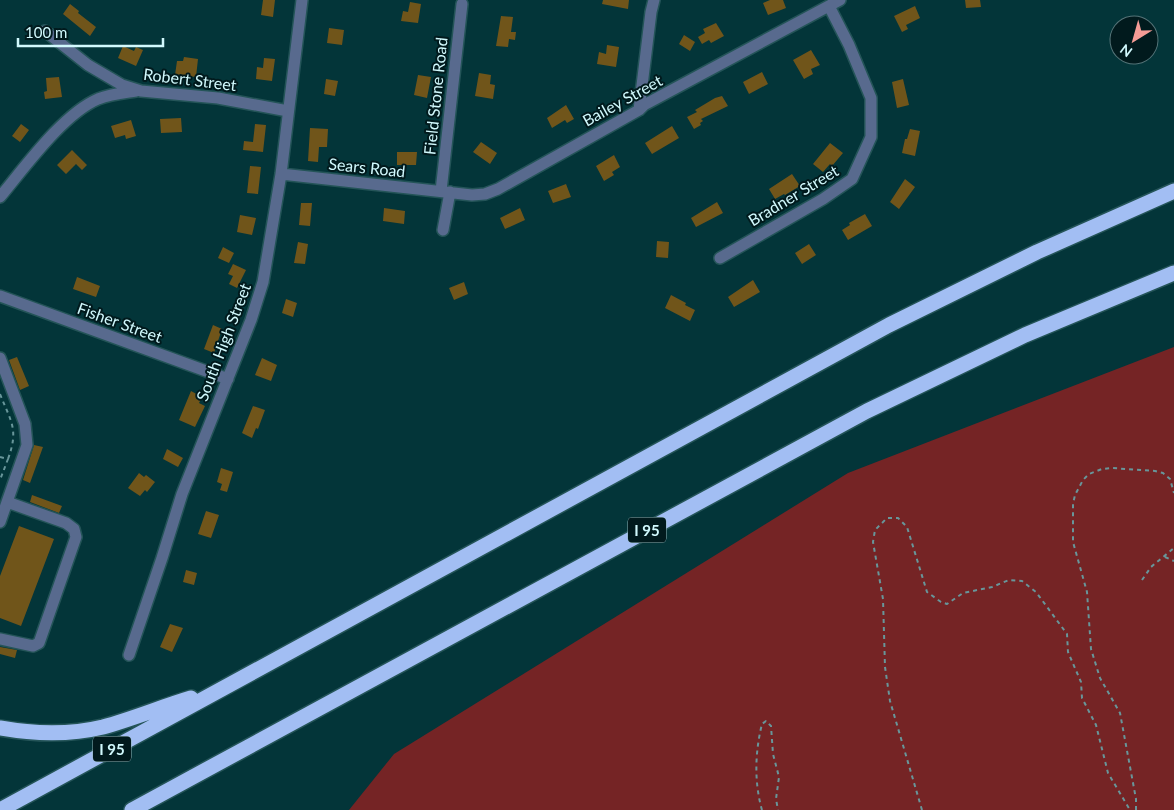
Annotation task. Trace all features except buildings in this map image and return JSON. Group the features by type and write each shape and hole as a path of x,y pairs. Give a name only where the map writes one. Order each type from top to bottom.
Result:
{"highway":[{"name":"I 95","path":"0,810 904,318 1030,255 1174,191"},
{"name":"I 95","path":"132,810 867,411 1025,335 1174,273"},
{"path":"0,728 48,732 95,728 223,688"}],"street":[{"name":"South High Street","path":"129,655 182,494 251,320 263,282 281,174 302,0"},
{"path":"639,110 654,0"},
{"name":"Bailey Street","path":"445,192 472,195 498,190 644,106 840,0"},
{"name":"Field Stone Road","path":"445,192 462,4"},
{"name":"Bradner Street","path":"720,258 823,199 852,179 871,137 871,98 849,45 829,6"},
{"name":"Robert Street","path":"45,31 105,76 122,85 140,90 218,98 288,111"},
{"path":"0,197 64,122 96,100 110,94 140,90"},
{"name":"Sears Road","path":"281,174 445,192"},
{"path":"443,230 445,192"},
{"name":"Fisher Street","path":"0,296 228,379"},
{"path":"0,358 25,424 28,445 0,522"},
{"path":"0,639 32,646 39,643 76,537 74,529 66,523 7,502"}],"path":[{"path":"0,394 12,424 14,435 14,443 0,480"},
{"path":"0,457 21,464"},
{"path":"1136,810 1136,799 1120,713 1100,678 1091,649 1088,592 1073,542 1073,504 1077,489 1086,477 1094,471 1106,468 1163,473 1170,479 1174,493"},
{"path":"922,810 894,716 885,667 883,599 873,539 877,528 891,517 900,519 908,527 927,592 941,602 947,604 963,593 992,587 1009,580 1022,581 1036,592 1066,632 1068,652 1081,682 1082,698 1096,725 1108,773 1130,810"},
{"path":"1142,580 1151,567 1174,548"},
{"path":"1165,557 1174,560"},
{"path":"762,810 757,785 756,754 762,724 766,721 771,726 773,754 779,772 776,799 778,810"}],"shaded area":[{"path":"1174,347 1174,810 349,810 394,754 848,473"}]}
